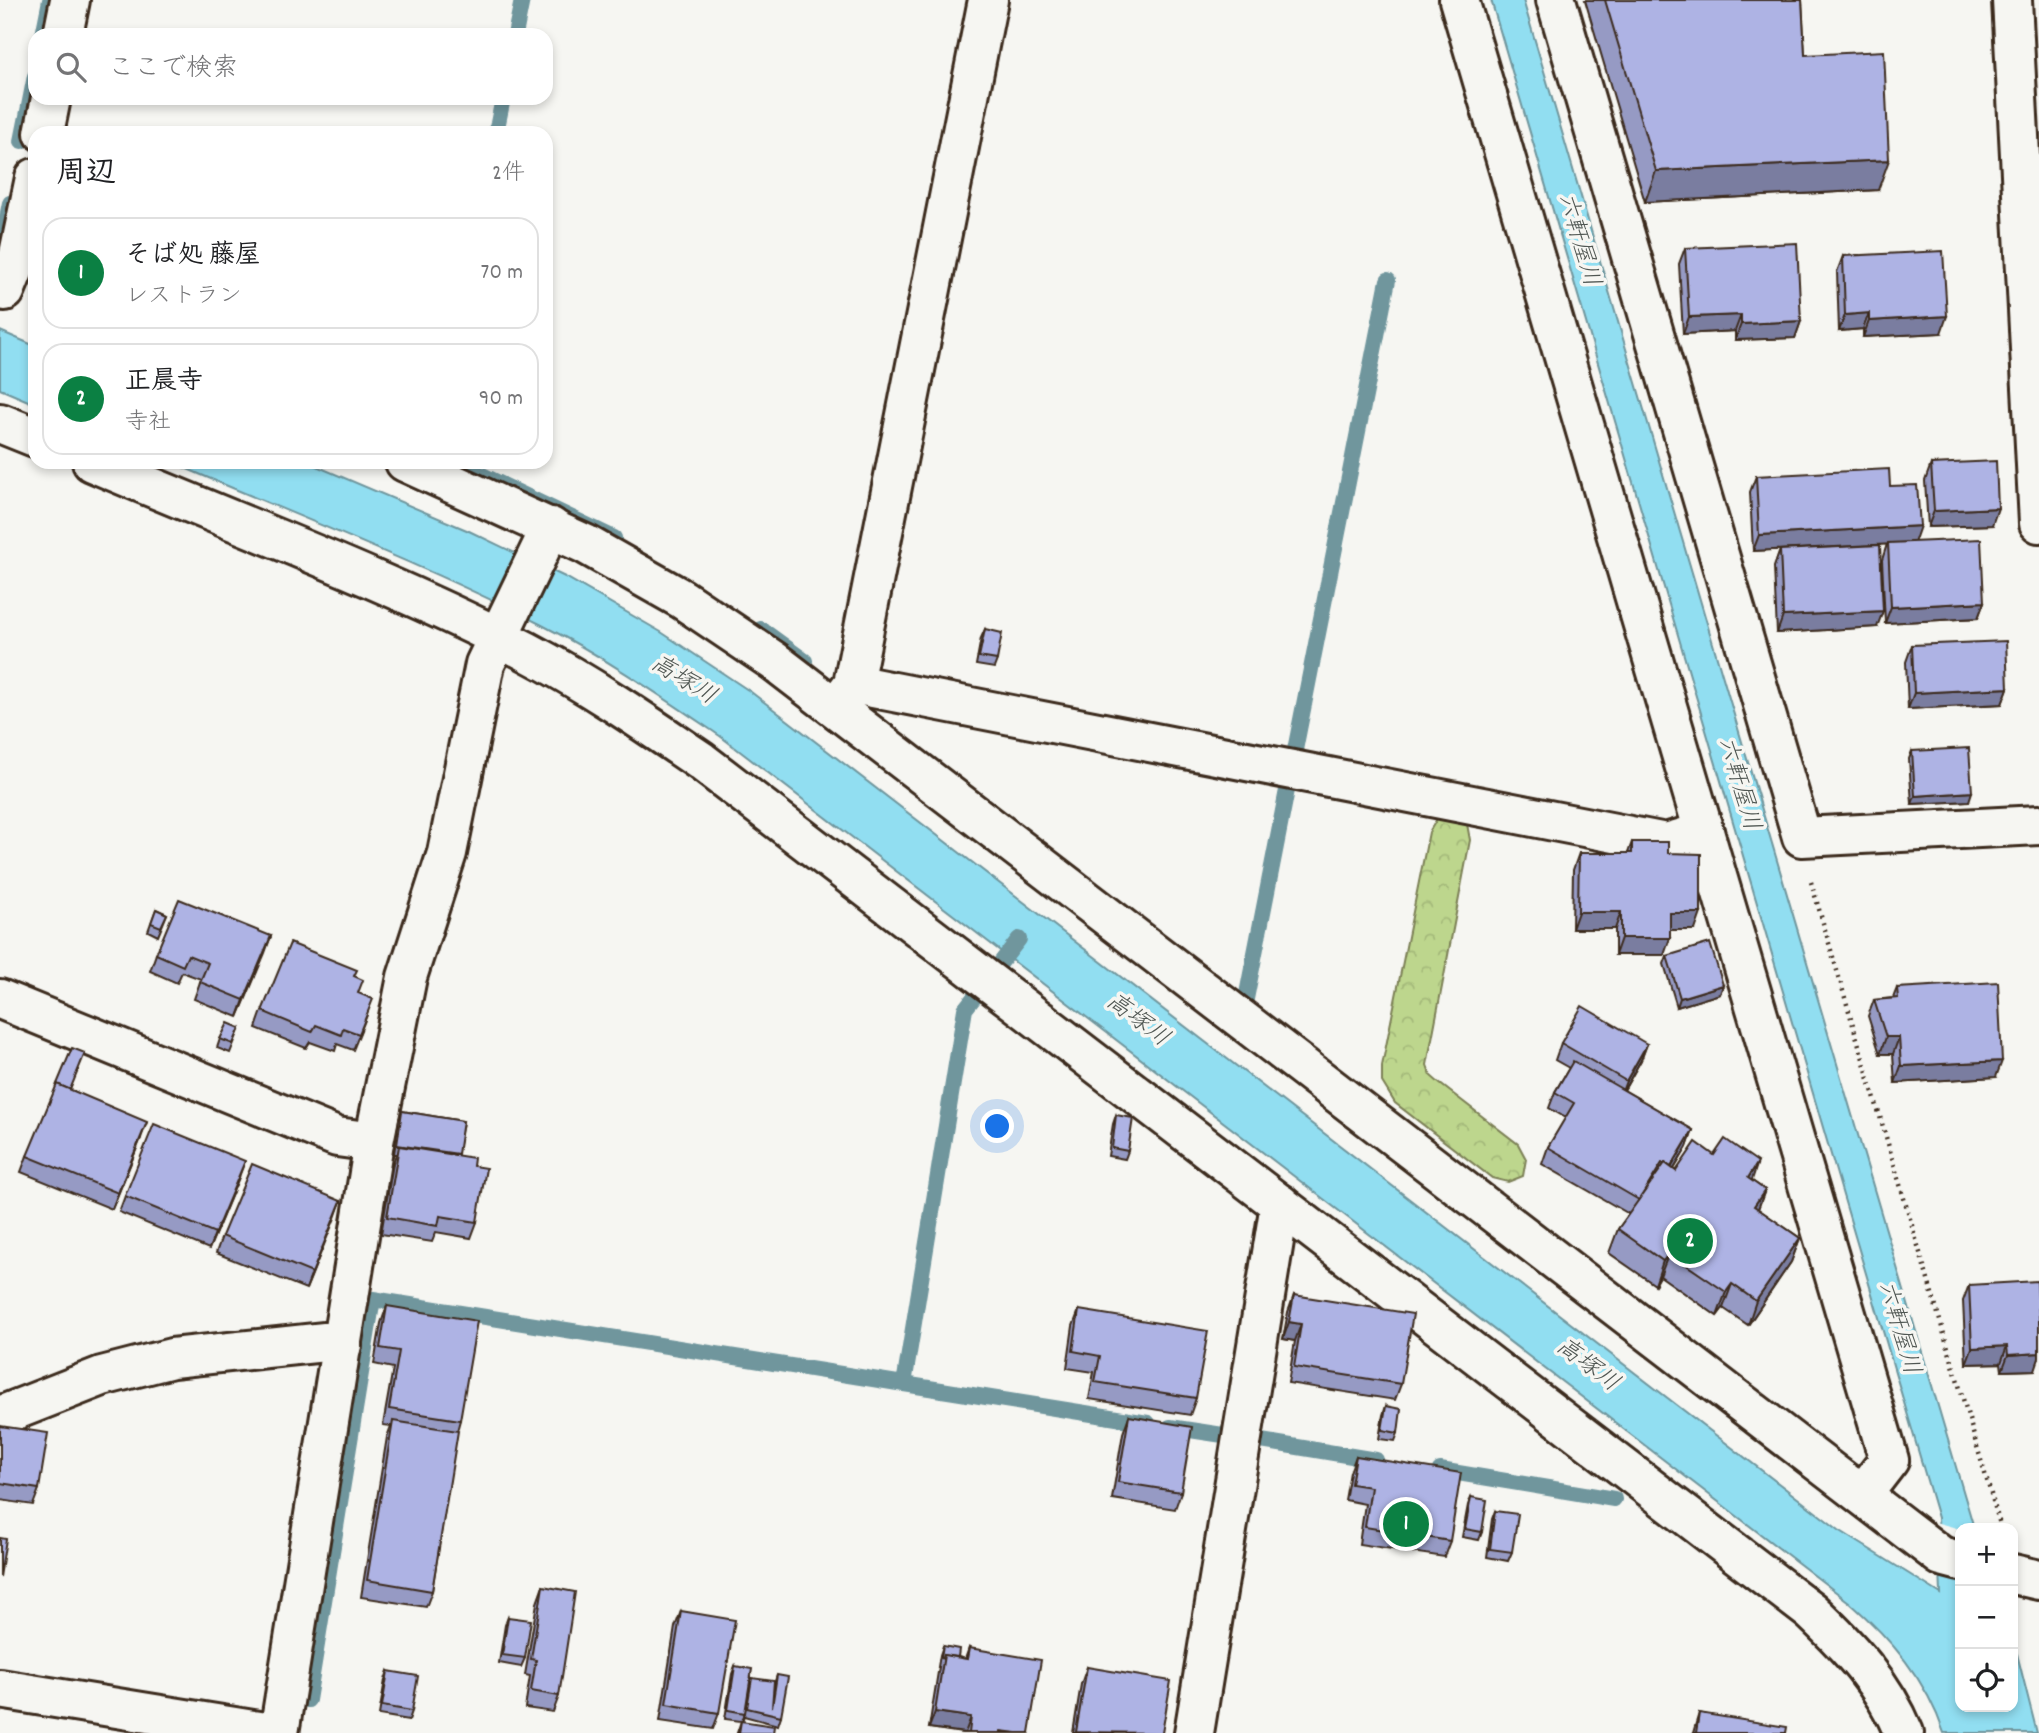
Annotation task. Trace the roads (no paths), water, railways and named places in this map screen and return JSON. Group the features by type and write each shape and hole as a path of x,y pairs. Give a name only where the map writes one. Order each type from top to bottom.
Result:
{"street":[{"path":"64,28 70,0"},
{"path":"844,696 988,0"},
{"path":"1460,0 1889,1460 1862,1495"},
{"path":"1556,0 1802,837 2039,825"},
{"path":"2012,0 2032,245 2039,523"},
{"path":"45,126 50,105"},
{"path":"13,294 28,211"},
{"path":"0,422 28,435"},
{"path":"109,469 501,631 701,761 1811,1611 1844,1642 1873,1677 1904,1733"},
{"path":"418,469 546,538 682,599 774,661 844,696 1925,1544 1941,1556 1955,1560"},
{"path":"279,1733 374,1142 407,977 447,853 485,664 546,538"},
{"path":"844,696 1666,843 1704,832"},
{"path":"0,999 337,1137 374,1142"},
{"path":"1194,1733 1280,1204"},
{"path":"0,1416 102,1376 172,1358 325,1342 342,1345"},
{"path":"2018,1575 2039,1580"},
{"path":"0,1689 271,1733"}],"water":[{"path":"1491,0 1523,0 1973,1523 1955,1523 1955,1712 2018,1712 2018,1658 2037,1733 1944,1733 1927,1695 1906,1661 1879,1630 1849,1602 720,736 609,663 540,624 403,560 188,469 323,469 469,531 567,578 661,632 751,692 1839,1530 1941,1594 1938,1518"},
{"path":"0,331 28,343 28,401 0,389"}],"waterway":[{"path":"44,28 50,0"},
{"path":"516,28 522,0"},
{"path":"22,141 29,105"},
{"path":"497,126 502,105"},
{"path":"4,231 10,203"},
{"path":"1294,755 1388,280"},
{"path":"470,469 614,538"},
{"path":"761,629 805,661"},
{"path":"1246,999 1288,785"},
{"path":"999,965 1019,939"},
{"path":"308,1700 373,1299 904,1384 965,1009 976,995"},
{"path":"904,1384 1148,1423"},
{"path":"1170,1427 1223,1435"},
{"path":"1261,1441 1376,1460"},
{"path":"1440,1470 1614,1499"}],"place":[{"name":"正晨寺","path":"1690,1241"},
{"name":"そば処 藤屋","path":"1406,1524"}],"water label":[{"name":"六軒屋川","path":"1578,240"},
{"name":"高塚川","path":"683,681"},
{"name":"六軒屋川","path":"1738,784"},
{"name":"高塚川","path":"1137,1021"},
{"name":"六軒屋川","path":"1898,1328"},
{"name":"高塚川","path":"1587,1366"}]}
